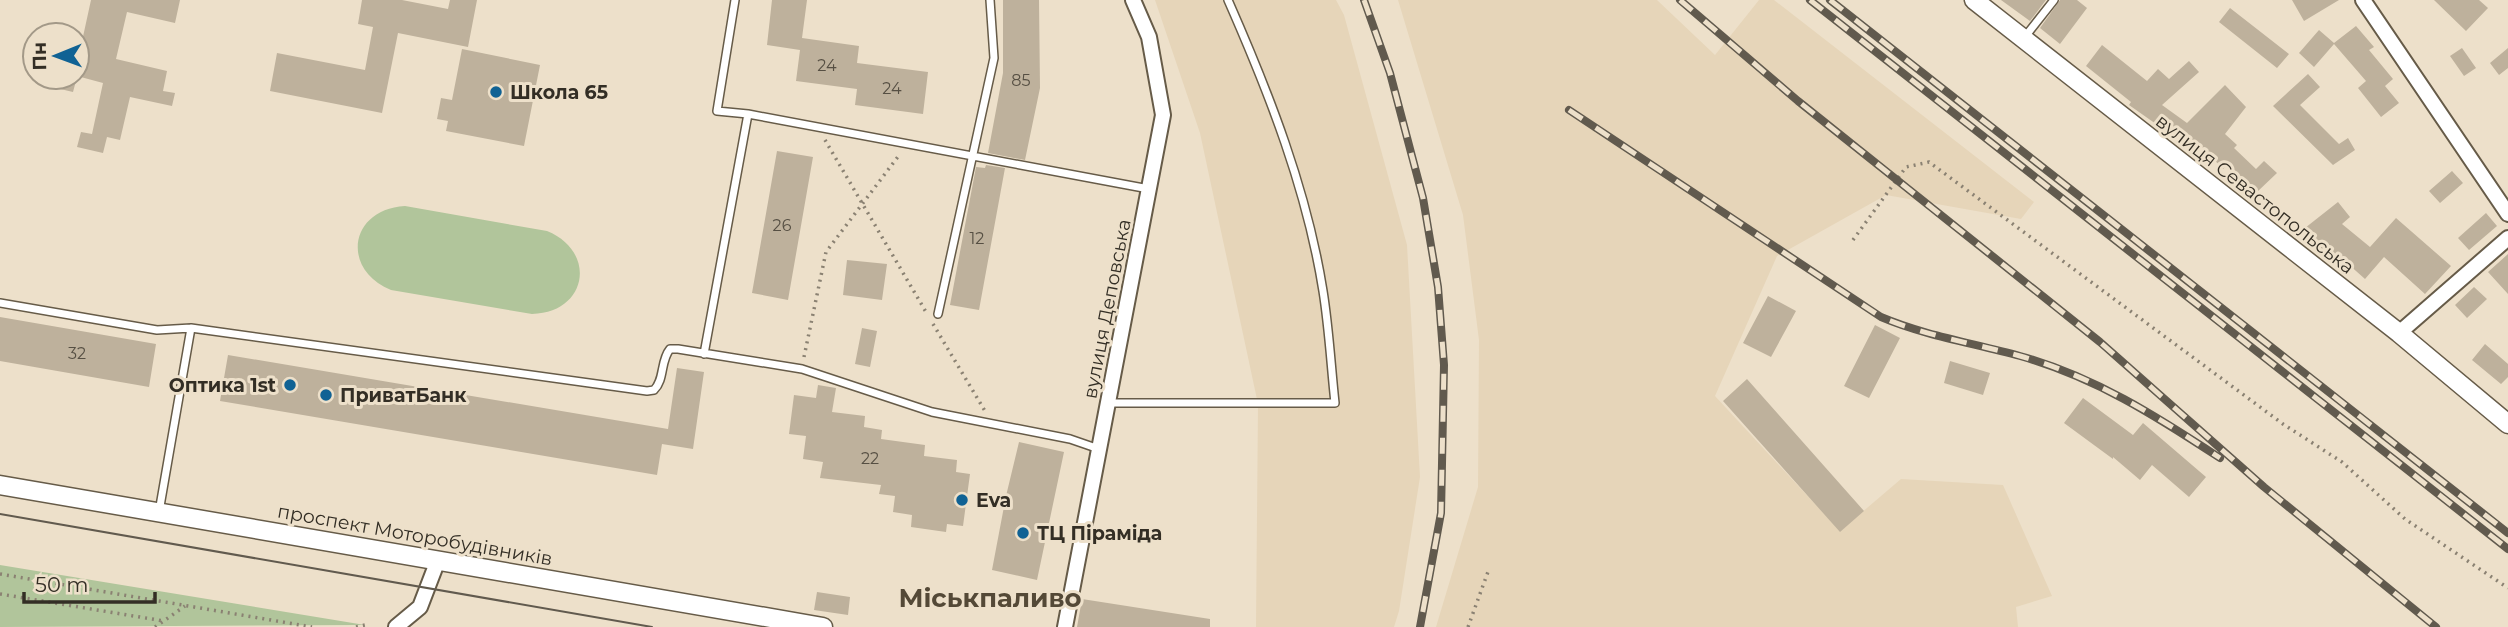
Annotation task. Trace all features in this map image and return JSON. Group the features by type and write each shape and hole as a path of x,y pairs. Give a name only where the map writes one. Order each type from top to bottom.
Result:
{"street":[{"name":"вулиця Деповська","path":"1065,627 1163,115 1149,37 1133,0"},
{"name":"вулиця Севастопольська","path":"1974,0 2399,333 2508,424"},
{"path":"2363,0 2508,214"},
{"path":"2399,333 2508,237"},
{"name":"проспект Моторобудівників","path":"0,485 823,627"},
{"path":"396,627 420,607 438,560"}],"lane":[{"path":"736,0 717,111 748,114 1149,189"},
{"path":"939,314 994,58 990,0"},
{"path":"1108,403 1335,403 1323,291 1298,183 1253,57 1228,0"},
{"path":"2024,39 2054,0"},
{"path":"704,354 748,114"},
{"path":"0,303 157,330 191,328 647,391 654,390 659,385 666,354 670,349 802,369 932,412 1070,439 1099,449"},
{"path":"159,512 191,328"}],"path":[{"path":"817,127 992,424"},
{"path":"802,369 826,252 908,144"},
{"path":"1853,240 1906,167 1929,162 2283,424 2342,462 2405,519 2508,588"},
{"path":"1468,627 1489,569"},
{"path":"0,574 312,627"},
{"path":"0,594 163,621"},
{"path":"155,627 186,606"},
{"path":"356,627 365,625 362,627"}],"shaded area":[{"path":"1155,0 1336,0 1344,15 1407,245 1420,477 1399,611 1394,627 1256,627 1258,404 1200,133"},
{"path":"1398,0 1657,0 1715,55 1759,0 1774,0 2034,202 2021,219 1886,195 1777,256 1715,396 1840,531 1901,479 2003,485 2052,596 2016,607 2018,627 1436,627 1478,487 1479,340 1463,215"}],"green space":[{"path":"405,206 547,231 563,241 574,253 579,266 579,280 574,293 565,304 551,311 532,314 391,290 375,280 364,268 358,241 363,228 372,217"},
{"path":"0,565 365,625 0,627"}],"building":[{"path":"91,0 180,0 175,23 127,12 116,59 167,71 163,91 175,93 172,106 130,97 120,140 107,137 103,153 77,147 81,132 92,134 103,83 91,80 91,21 86,21"},
{"path":"362,0 402,0 448,9 450,0 477,0 468,47 398,33 382,113 270,91 277,53 365,70 373,27 358,24"},
{"path":"772,0 807,0 802,38 859,46 857,63 928,72 923,114 855,105 857,89 796,81 800,50 767,45"},
{"path":"1003,0 1039,0 1040,88 1025,160 988,153 1003,73"},
{"path":"2001,0 2046,0 2030,21"},
{"path":"2060,0 2077,0 2087,8 2060,44 2040,28"},
{"path":"2292,0 2339,0 2304,21"},
{"path":"2434,0 2479,0 2488,8 2466,31"},
{"path":"2230,8 2289,54 2277,68 2219,22"},
{"path":"2356,26 2374,47 2369,50 2393,79 2385,86 2399,103 2381,117 2358,88 2366,81 2334,44 2314,67 2299,53 2319,30 2334,43"},
{"path":"2102,45 2147,81 2158,69 2169,79 2189,61 2199,72 2162,105 2187,123 2225,85 2246,107 2225,134 2237,145 2234,148 2256,169 2264,161 2277,173 2257,192 2228,164 2223,169 2200,145 2195,150 2162,116 2156,124 2129,105 2131,102 2086,66"},
{"path":"2462,48 2476,68 2464,76 2450,56"},
{"path":"2508,48 2508,68 2499,75 2490,63"},
{"path":"462,49 540,65 524,146 446,131 448,121 437,119 441,98 452,100"},
{"path":"2308,74 2320,87 2300,105 2339,144 2348,138 2355,150 2333,165 2273,106"},
{"path":"777,151 813,157 788,300 752,293"},
{"path":"986,165 1005,168 979,310 950,305 976,167 985,168"},
{"path":"2452,171 2463,183 2440,203 2429,191"},
{"path":"2338,202 2350,217 2342,224 2370,247 2396,218 2451,266 2425,294 2384,257 2365,279 2347,263 2344,266 2320,247 2305,228"},
{"path":"2486,213 2497,226 2469,250 2458,238"},
{"path":"2508,254 2508,294 2488,272"},
{"path":"847,260 887,264 882,300 843,295"},
{"path":"2474,287 2487,299 2467,318 2455,305"},
{"path":"1768,296 1796,311 1771,357 1743,343"},
{"path":"0,317 156,344 149,387 0,361"},
{"path":"1875,325 1900,338 1869,398 1844,386"},
{"path":"862,328 877,331 870,367 855,364"},
{"path":"2485,344 2508,364 2508,377 2501,384 2472,360"},
{"path":"228,355 668,429 677,368 704,372 693,449 662,444 657,475 220,401"},
{"path":"1950,361 1990,373 1983,395 1944,383"},
{"path":"1747,379 1864,511 1840,532 1723,401"},
{"path":"818,385 836,388 832,412 865,416 864,427 882,430 881,439 925,445 924,456 957,460 956,472 970,474 963,526 947,524 946,532 911,527 912,515 893,512 895,496 879,494 881,485 820,478 823,462 803,459 806,436 789,434 794,395 816,398"},
{"path":"2083,398 2133,435 2143,423 2206,477 2189,497 2152,465 2140,480 2113,457 2064,423"},
{"name":"ТЦ Піраміда","path":"1019,442 1064,452 1037,580 992,570"},
{"path":"817,592 850,597 848,615 814,610"},
{"path":"1082,599 1210,619 1210,627 1077,627"}],"tram line":[{"path":"0,514 652,627"}],"railway":[{"path":"1364,0 1390,73 1423,198 1438,287 1444,365 1441,513 1420,627"},
{"path":"1680,0 1798,101 2100,342 2264,487 2436,627"},
{"path":"1810,0 2508,549"},
{"path":"1830,0 2508,533"},
{"path":"1569,110 1881,317 1932,334 2020,356 2074,375 2124,399 2220,458"}],"place":[{"name":"Школа 65","path":"496,92"},
{"name":"Оптика 1st","path":"290,385"},
{"name":"ПриватБанк","path":"326,395"},
{"name":"Eva","path":"962,500"},
{"name":"ТЦ Піраміда","path":"1023,533"}],"district":[{"name":"Міськпаливо","path":"990,598"}]}
